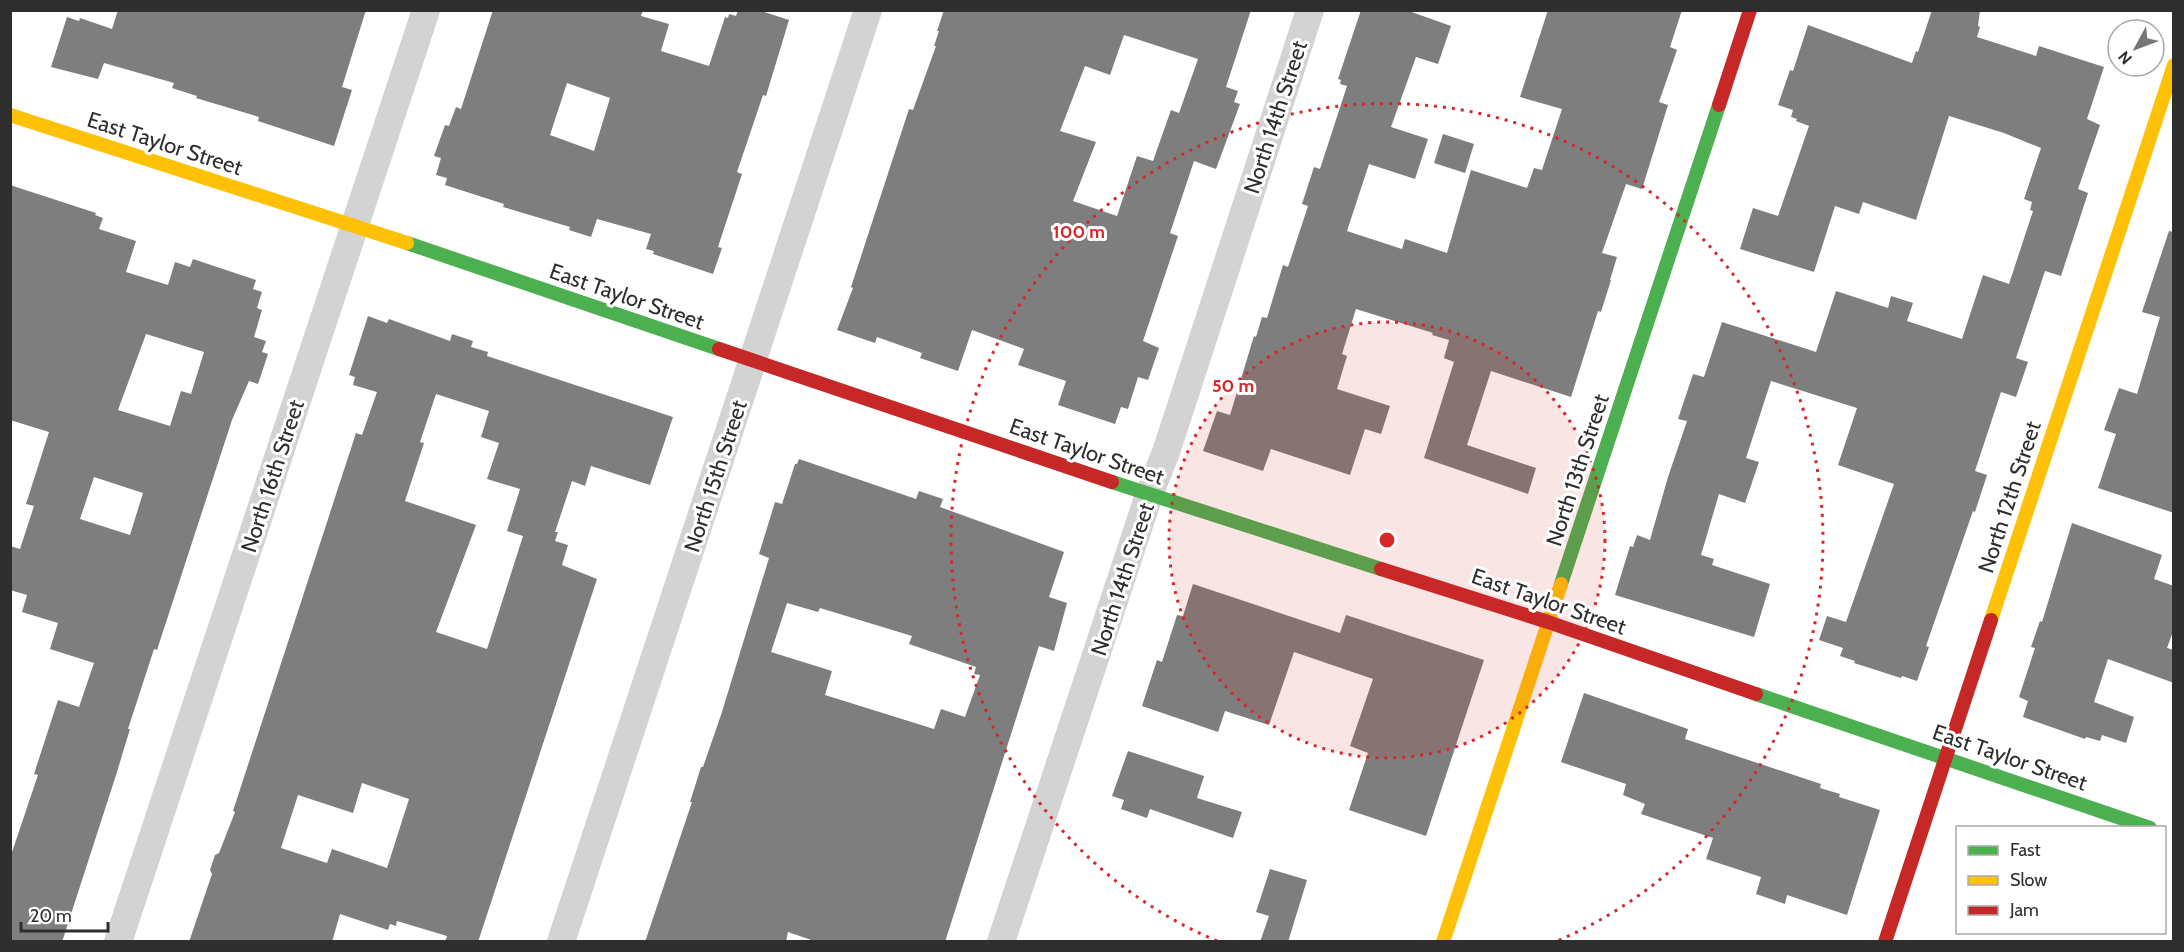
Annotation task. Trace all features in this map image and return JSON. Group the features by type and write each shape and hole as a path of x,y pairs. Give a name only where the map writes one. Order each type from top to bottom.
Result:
{"main road":[{"name":"North 13th Street","path":"1443,942 1750,10"},
{"name":"North 12th Street","path":"1885,942 2174,65"},
{"name":"East Taylor Street","path":"10,115 355,225 1149,495 1548,622 1861,731 1945,757 2144,826"}],"street":[{"name":"North 16th Street","path":"118,942 426,10"},
{"name":"North 15th Street","path":"561,942 868,10"},
{"name":"North 14th Street","path":"1001,942 1149,495 1166,452 1310,10"}],"building":[{"path":"118,10 366,10 342,87 352,90 334,146 258,121 259,117 196,98 197,96 172,88 174,83 104,63 98,79 51,67 67,17 79,21 80,18 112,29"},
{"path":"493,10 643,10 641,16 669,24 661,51 709,66 725,17 728,18 729,14 736,16 738,10 758,10 789,20 766,96 763,95 737,172 742,174 718,247 722,248 713,274 653,254 654,251 646,249 651,234 597,219 591,237 569,230 570,227 503,207 504,204 445,185 447,178 436,175 441,158 434,156 445,125 449,126 456,107 461,109","holes":["567,83 610,98 594,151 550,135"]},
{"path":"944,10 1251,10 1226,87 1238,91 1234,102 1240,104 1216,169 1194,161 1170,233 1178,236 1143,341 1159,348 1148,380 1138,377 1128,409 1121,407 1115,424 1058,405 1066,381 1018,365 1024,349 972,330 958,371 920,358 922,353 877,337 875,343 837,330 853,288 851,287 909,109 913,110 936,46 934,46 939,31 937,31","holes":["1124,35 1198,59 1179,113 1171,110 1153,161 1137,156 1117,216 1073,201 1096,142 1060,131 1085,66 1110,75"]},
{"path":"1361,10 1406,10 1451,26 1438,64 1416,57 1391,127 1428,139 1415,179 1369,164 1347,231 1402,249 1405,239 1447,253 1471,170 1527,188 1534,168 1542,170 1562,109 1520,97 1548,10 1682,10 1670,47 1677,50 1659,102 1668,105 1642,189 1626,184 1602,253 1617,257 1601,312 1598,311 1571,397 1491,371 1467,445 1536,468 1528,494 1424,458 1454,362 1444,358 1449,340 1356,309 1342,354 1347,356 1337,389 1390,406 1381,434 1365,429 1350,475 1271,449 1263,471 1203,451 1217,411 1230,415 1254,336 1256,337 1262,317 1267,318 1283,265 1288,267 1308,206 1302,204 1314,167 1320,169 1347,86 1340,84 1341,80 1338,79"},
{"path":"1932,10 1980,10 1978,26 1980,27 1977,37 2036,56 2039,46 2104,67 2087,119 2100,125 2078,189 2088,193 2061,276 2045,271 2016,358 2028,362 2016,397 2001,392 1975,471 1987,475 1926,646 1929,647 1917,681 1854,663 1855,661 1840,656 1843,648 1819,640 1827,616 1846,622 1894,484 1838,465 1857,408 1771,381 1746,458 1759,462 1745,503 1719,494 1701,555 1714,559 1712,565 1770,584 1754,637 1615,595 1630,546 1633,547 1637,535 1650,540 1687,421 1678,419 1693,374 1704,377 1722,322 1816,352 1836,291 1888,308 1891,296 1913,303 1907,321 1962,339 1983,275 2009,284 2033,211 2030,210 2032,202 2024,199 2041,148 2004,133 1949,116 1916,220 1863,202 1859,214 1835,206 1814,272 1740,249 1753,208 1778,216 1809,126 1791,117 1793,110 1778,105 1790,70 1793,71 1808,25 1912,63"},
{"path":"1443,134 1474,144 1465,173 1434,163"},
{"path":"10,185 96,213 95,215 103,218 99,229 136,241 126,272 168,285 175,262 190,267 193,259 256,280 253,289 262,292 257,308 262,310 254,337 266,341 262,352 268,354 258,384 249,381 232,420 157,650 154,649 62,942 10,942 10,858 38,775 34,774 58,700 79,707 94,663 50,649 58,623 22,612 27,595 10,590 10,546 20,549 34,506 26,504 49,432 10,420","holes":["146,334 204,352 191,394 181,391 170,426 118,410","94,477 143,493 130,535 80,519"]},
{"path":"2169,231 2174,232 2174,513 2098,488 2116,434 2104,430 2119,388 2137,394 2160,317 2142,312"},
{"path":"368,316 387,323 389,319 450,341 452,334 473,341 471,347 488,352 487,356 673,417 650,485 591,466 585,486 572,481 555,532 558,532 555,541 568,545 562,565 597,579 478,942 445,942 447,936 397,921 396,926 390,924 388,930 340,914 332,942 189,942 212,874 210,870 215,855 219,853 235,812 233,811 356,433 362,435 377,392 353,385 355,377 349,375","holes":["436,394 489,411 481,437 499,443 487,479 520,489 507,531 523,536 487,649 436,632 476,525 405,501 424,443 420,442","362,783 409,799 387,868 332,849 327,863 281,848 298,795 353,813"]},
{"path":"799,459 916,499 919,491 943,499 940,507 1064,552 1049,597 1067,603 1054,651 1039,646 945,942 817,942 788,932 786,942 645,942 692,802 690,802 701,767 703,767 721,715 769,558 759,554 775,502 782,504 795,464","holes":["787,603 818,612 820,608 912,636 909,644 976,667 974,674 980,675 965,717 941,709 934,729 825,695 832,671 771,652"]},
{"path":"2072,523 2162,555 2154,579 2174,586 2174,629 2167,648 2174,650 2174,683 2108,659 2094,702 2134,717 2126,743 2102,735 2100,741 2086,737 2085,739 2023,717 2028,701 2019,697 2035,648 2031,647 2040,621 2042,622"},
{"path":"1193,584 1340,633 1346,615 1484,660 1426,836 1349,810 1368,753 1350,746 1373,679 1294,652 1269,725 1225,711 1218,732 1142,706 1157,660 1162,662 1177,615 1183,616"},
{"path":"1584,693 1688,729 1685,739 1821,784 1820,788 1840,794 1839,797 1880,810 1847,915 1787,895 1785,904 1756,894 1761,877 1706,859 1713,838 1641,814 1645,804 1623,795 1626,784 1561,762"},
{"path":"1128,751 1204,776 1197,798 1242,812 1233,838 1150,809 1147,818 1121,809 1124,800 1112,796"},
{"path":"1270,869 1307,880 1288,942 1260,942 1269,916 1256,912"}],"traffic: fast":[{"path":"1561,584 1719,105"},
{"path":"407,243 719,349"},
{"path":"1112,482 1381,569"},
{"path":"1756,694 2144,826"}],"traffic: slow":[{"path":"1991,620 2174,65"},
{"path":"10,115 407,243"},
{"path":"1443,942 1561,584"}],"traffic: jam":[{"path":"1719,105 1750,10"},
{"path":"719,349 1112,482"},
{"path":"1381,569 1548,622 1756,694"},
{"path":"1885,942 1991,620"}]}
